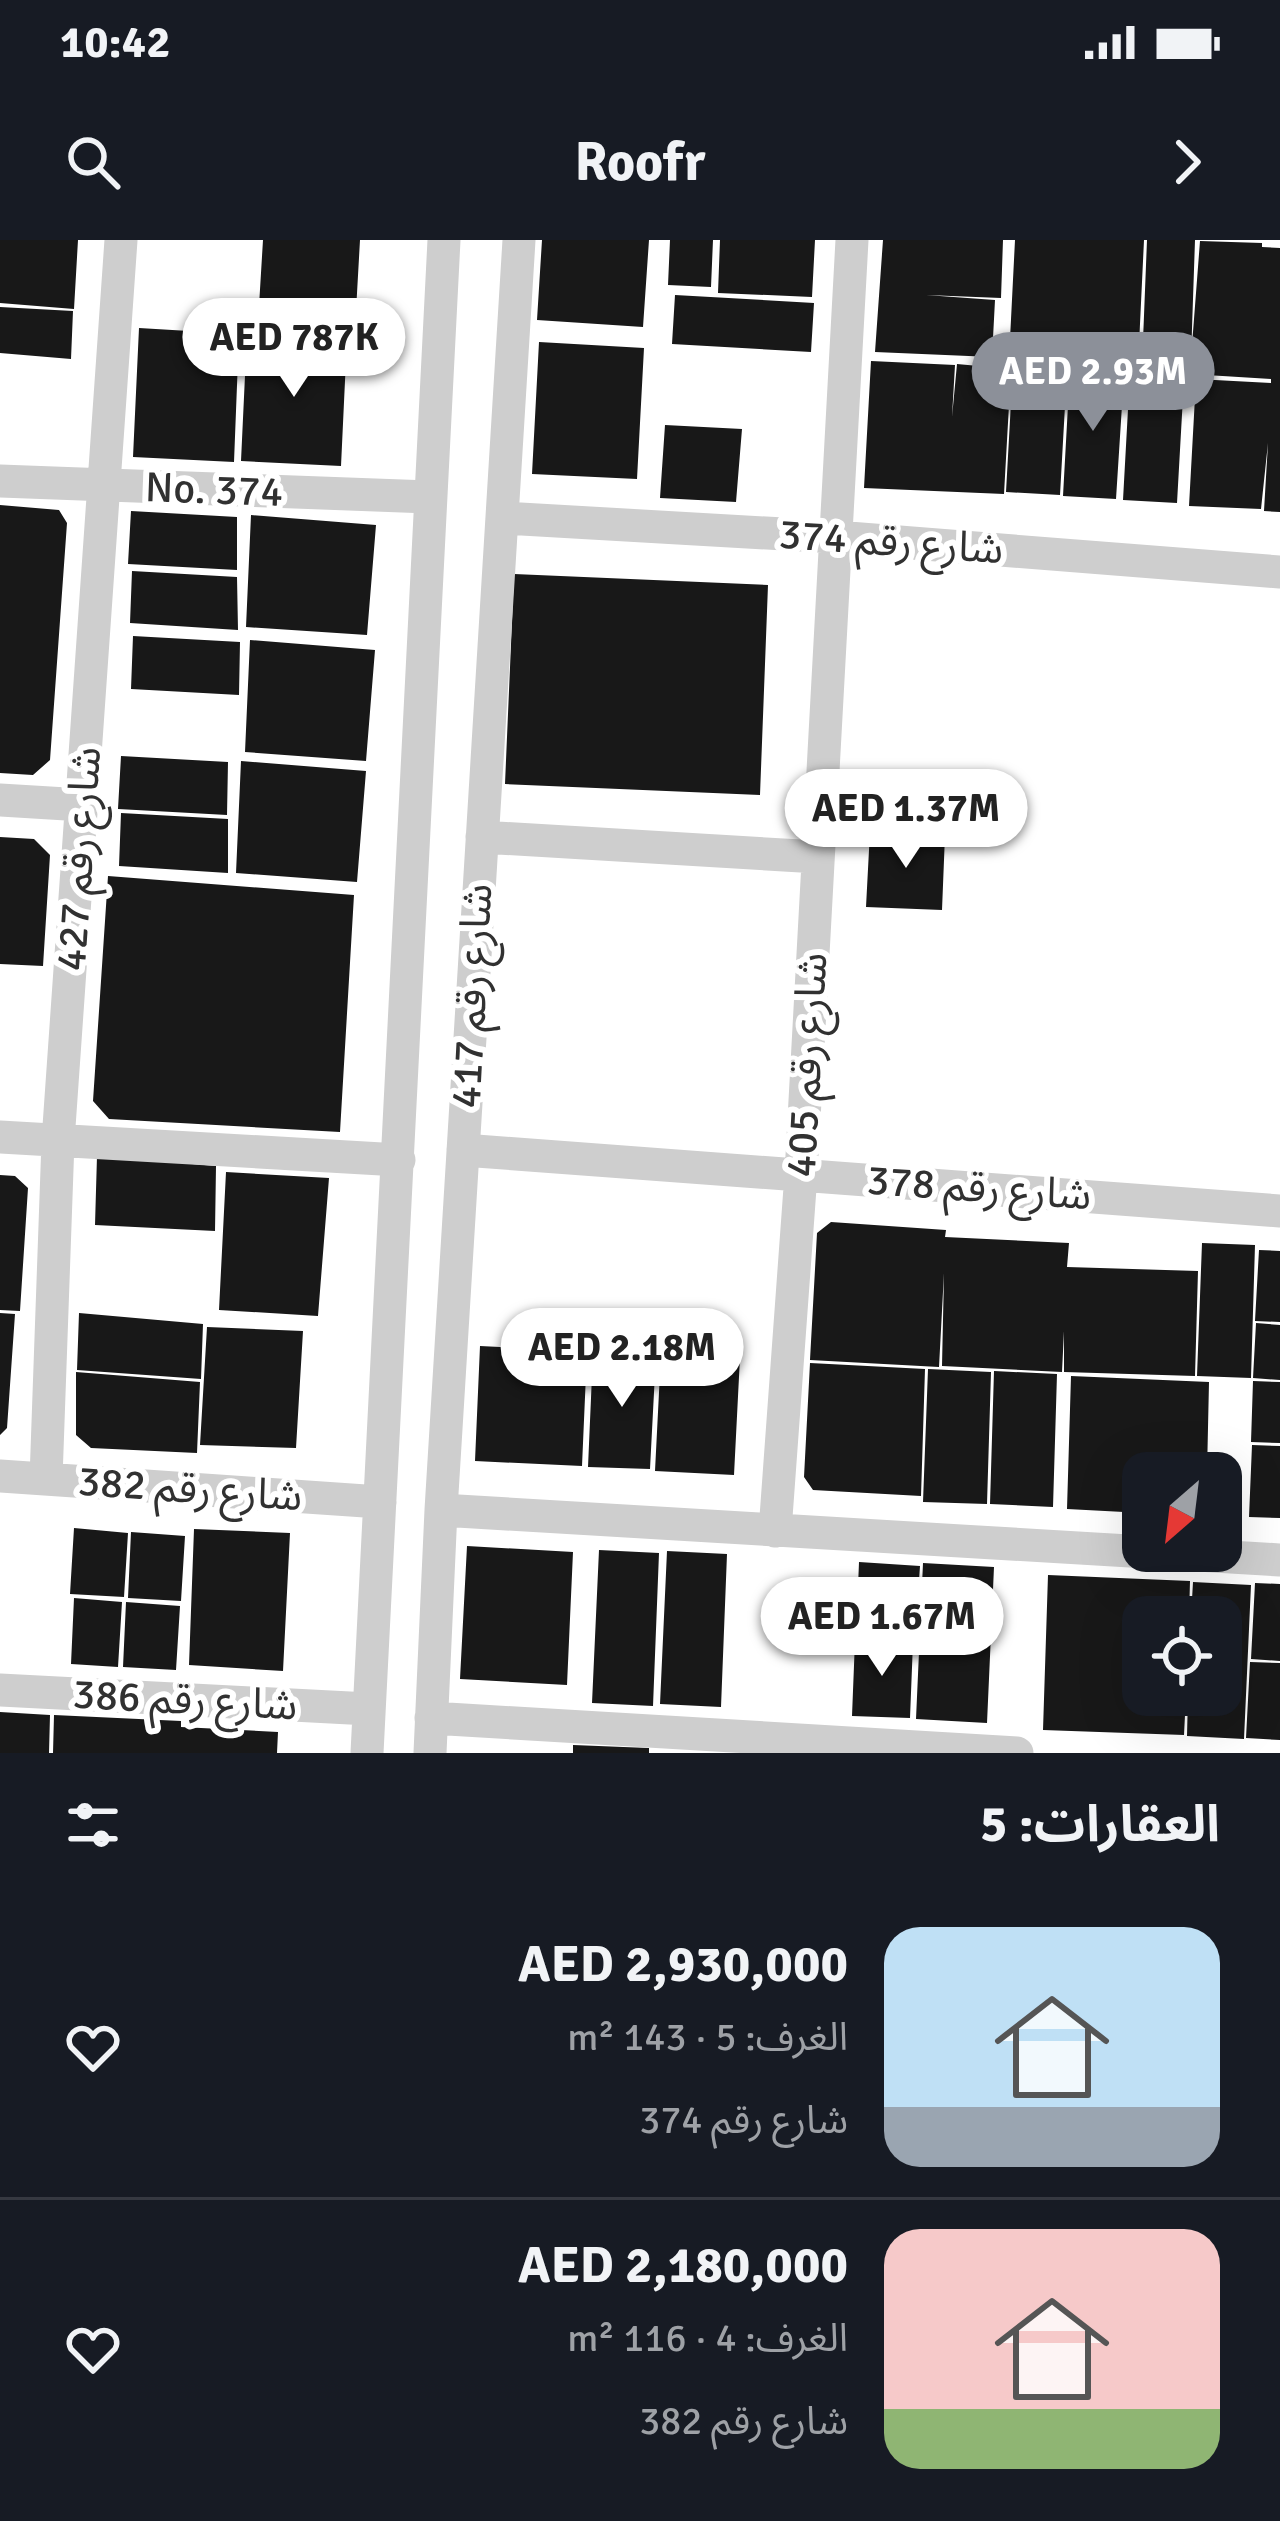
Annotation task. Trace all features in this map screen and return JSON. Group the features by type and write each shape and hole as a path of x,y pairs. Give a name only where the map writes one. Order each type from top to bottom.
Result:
{"street":[{"name":"شارع رقم 427","path":"46,1478 58,1141 122,240"},
{"name":"شارع رقم 417","path":"367,1753 443,240"},
{"name":"شارع رقم 417","path":"430,1753 519,240"},
{"name":"شارع رقم 405","path":"775,1531 801,1174 852,240"},
{"name":"No. 374","path":"0,481 428,497"},
{"name":"شارع رقم 374","path":"502,518 836,537 1280,572"},
{"path":"0,800 83,805"},
{"path":"482,837 818,857"},
{"path":"0,1137 399,1160"},
{"name":"شارع رقم 378","path":"463,1150 1280,1211"},
{"name":"شارع رقم 382","path":"0,1475 380,1502"},
{"path":"441,1510 1280,1560"},
{"name":"شارع رقم 386","path":"0,1690 369,1709"},
{"path":"431,1718 1017,1753"}],"building":[{"path":"0,240 78,240 74,309 0,303"},
{"path":"263,240 360,240 356,311 259,306"},
{"path":"542,240 649,240 643,327 537,320"},
{"path":"670,240 713,240 711,287 668,285"},
{"path":"720,240 815,240 812,297 718,293"},
{"path":"883,240 1003,240 1001,298 926,295 995,300 992,357 875,352"},
{"path":"1015,240 1144,240 1138,366 1009,359"},
{"path":"1147,240 1195,240 1191,358 1200,241 1280,248 1280,512 1264,511 1268,443 1261,509 1189,506 1196,379 1271,383 1271,379 1142,366"},
{"path":"675,295 814,303 811,352 672,344"},
{"path":"0,307 73,311 71,359 0,353"},
{"path":"139,328 239,334 234,462 133,457"},
{"path":"247,333 347,338 341,466 241,461"},
{"path":"539,342 644,348 637,479 532,474"},
{"path":"871,361 955,365 952,417 957,364 1011,369 1004,494 864,488"},
{"path":"1013,366 1067,370 1060,495 1006,492"},
{"path":"1070,369 1124,374 1116,499 1063,496"},
{"path":"1130,373 1184,379 1177,503 1123,500"},
{"path":"665,425 742,429 736,502 660,498"},
{"path":"0,505 59,510 67,523 50,760 33,775 0,773"},
{"path":"131,511 237,517 237,570 128,564"},
{"path":"251,515 376,525 367,635 246,627"},
{"path":"132,571 237,577 238,630 130,623"},
{"path":"514,574 768,585 760,795 505,784"},
{"path":"133,636 240,642 239,695 131,689"},
{"path":"250,640 375,650 366,761 245,752"},
{"path":"121,756 228,762 227,815 118,809"},
{"path":"241,761 366,771 357,882 236,873"},
{"path":"121,813 228,819 228,873 119,866"},
{"path":"870,831 945,835 942,910 866,907"},
{"path":"0,837 34,839 50,855 43,966 0,964"},
{"path":"108,876 354,895 340,1132 109,1119 93,1101"},
{"path":"97,1156 216,1166 215,1231 95,1225"},
{"path":"226,1172 329,1178 318,1316 219,1310"},
{"path":"0,1175 15,1176 28,1188 20,1311 0,1310"},
{"path":"831,1222 946,1230 945,1237 1069,1243 1067,1267 1198,1271 1195,1376 1064,1372 1064,1331 1062,1372 942,1366 944,1273 939,1367 810,1360 817,1233"},
{"path":"1202,1243 1255,1245 1251,1378 1197,1376"},
{"path":"1259,1250 1280,1251 1280,1322 1255,1321"},
{"path":"0,1313 15,1314 7,1428 0,1435"},
{"path":"79,1313 203,1324 201,1379 77,1370"},
{"path":"1256,1323 1280,1325 1280,1380 1253,1378"},
{"path":"207,1327 303,1331 296,1448 200,1445"},
{"path":"480,1346 587,1351 582,1466 475,1461"},
{"path":"593,1352 656,1354 650,1469 588,1467"},
{"path":"661,1353 740,1357 734,1475 655,1471"},
{"path":"810,1363 925,1369 921,1496 813,1490 804,1477"},
{"path":"928,1369 991,1372 987,1504 923,1502"},
{"path":"994,1371 1057,1374 1053,1507 990,1504"},
{"path":"76,1372 200,1382 197,1453 91,1448 76,1435"},
{"path":"1071,1376 1209,1382 1207,1452 1122,1452 1122,1512 1067,1509"},
{"path":"1253,1381 1280,1382 1280,1443 1251,1442"},
{"path":"1252,1445 1280,1446 1280,1518 1249,1517"},
{"path":"74,1528 128,1533 124,1597 70,1594"},
{"path":"194,1529 290,1533 283,1671 189,1665"},
{"path":"131,1532 185,1536 181,1601 128,1598"},
{"path":"467,1546 573,1552 567,1685 460,1679"},
{"path":"599,1550 659,1553 653,1706 592,1703"},
{"path":"667,1551 727,1554 721,1707 660,1704"},
{"path":"859,1562 920,1566 915,1640 856,1638"},
{"path":"923,1563 994,1567 987,1723 916,1719"},
{"path":"1048,1575 1190,1581 1190,1596 1122,1596 1122,1716 1185,1716 1184,1735 1043,1730"},
{"path":"1193,1582 1251,1585 1244,1739 1187,1736 1187,1716 1242,1716 1242,1596 1192,1596"},
{"path":"1255,1583 1280,1584 1280,1661 1251,1659"},
{"path":"74,1598 122,1602 118,1667 71,1664"},
{"path":"126,1602 180,1606 176,1670 123,1667"},
{"path":"855,1640 913,1642 910,1718 852,1716"},
{"path":"1250,1662 1280,1663 1280,1740 1246,1738"},
{"path":"0,1712 50,1715 49,1753 0,1753"},
{"path":"54,1715 181,1721 181,1727 278,1732 277,1753 53,1753"},
{"path":"573,1745 649,1748 649,1753 573,1753"}]}
